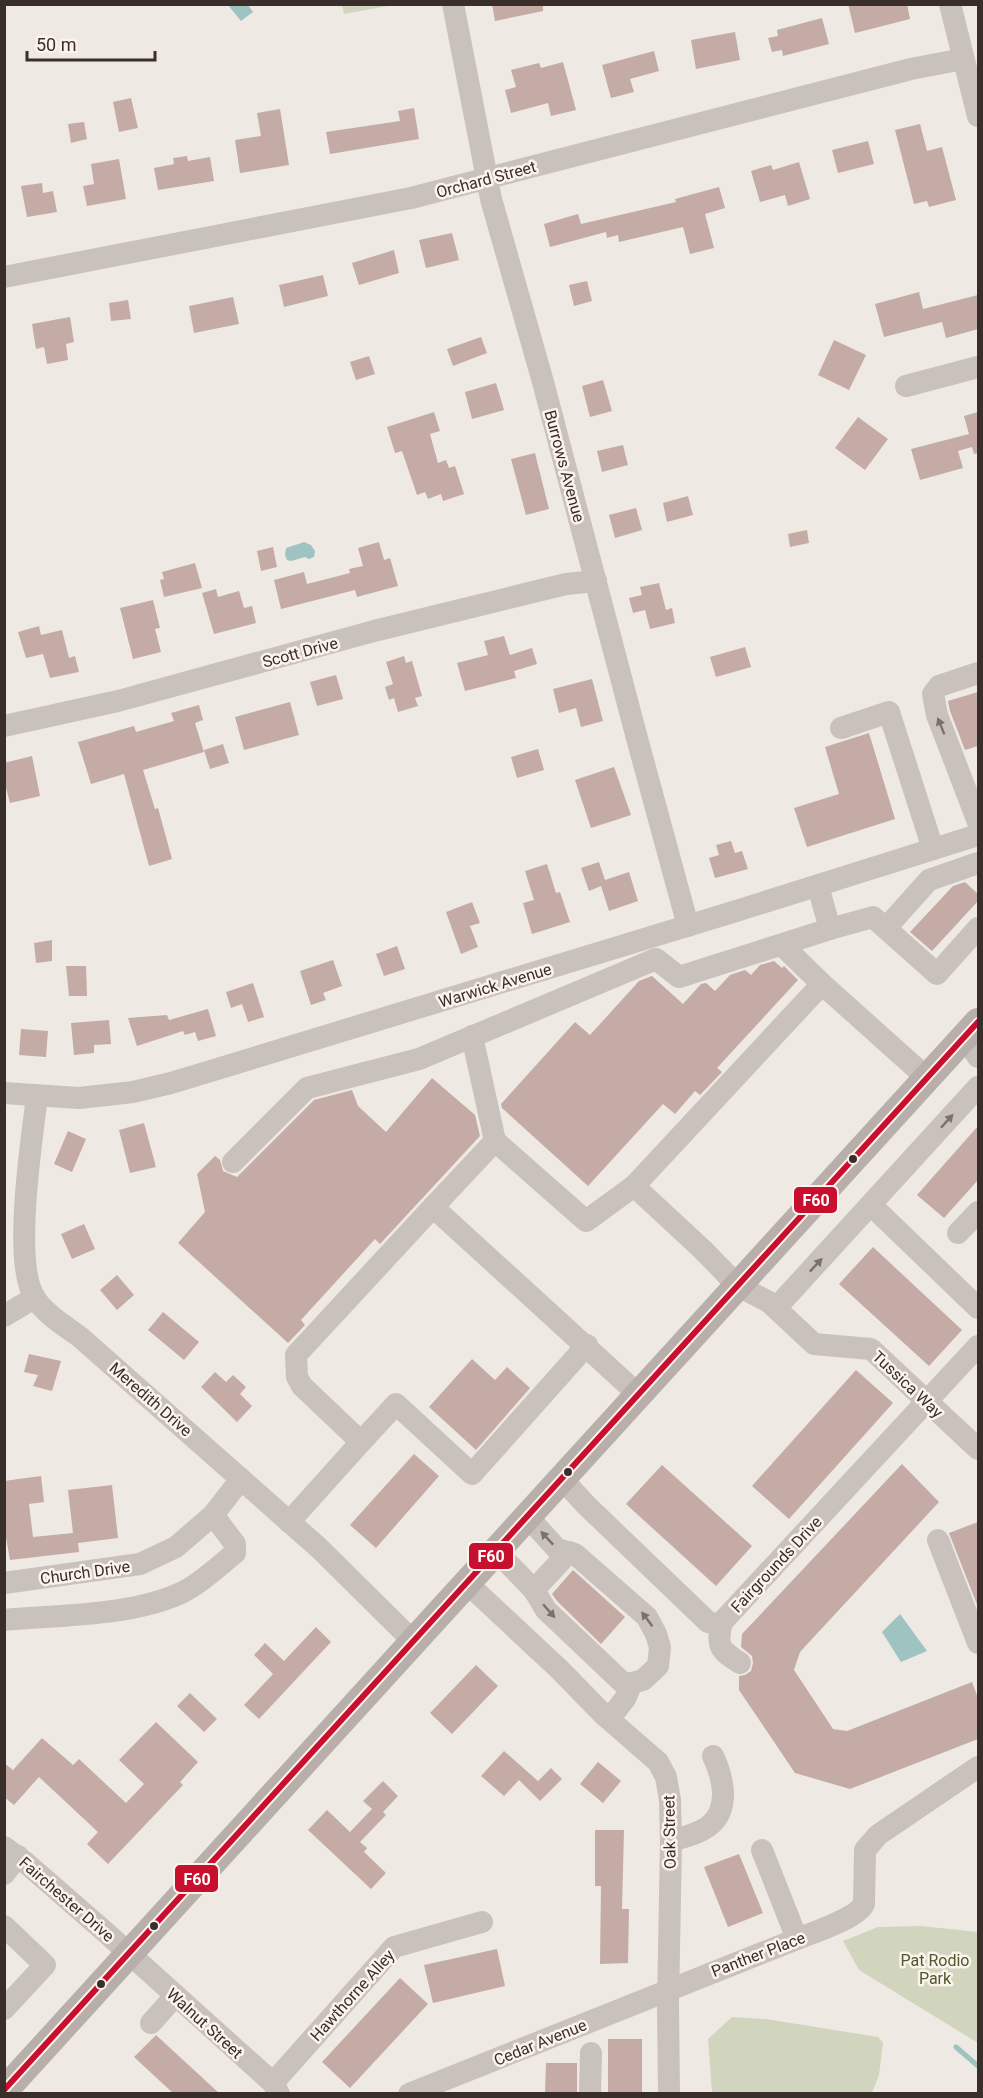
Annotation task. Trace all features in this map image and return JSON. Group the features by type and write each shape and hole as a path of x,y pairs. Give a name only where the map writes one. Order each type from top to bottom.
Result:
{"main road":[{"path":"6,2088 563,1480 927,1078 974,1039"}],"street":[{"name":"Burrows Avenue","path":"453,4 486,179 516,293 543,382 688,926"},
{"path":"950,4 978,116"},
{"name":"Orchard Street","path":"4,277 368,207 486,179 888,75 963,59"},
{"path":"906,386 978,367"},
{"name":"Scott Drive","path":"4,726 118,701 374,632 567,584 596,581"},
{"path":"978,673 939,686 933,694 937,715 971,778 978,822"},
{"path":"841,728 889,712 933,849"},
{"name":"Warwick Avenue","path":"4,1093 79,1098 99,1097 171,1083 978,835"},
{"path":"886,928 929,880 978,863"},
{"path":"818,886 830,929"},
{"path":"233,1162 307,1088 419,1059 656,959 678,977 873,917 937,974 978,928"},
{"path":"782,945 927,1078"},
{"path":"472,1036 495,1141 586,1221 634,1186 822,984"},
{"path":"776,1308 978,1087"},
{"path":"4,1316 34,1298 27,1269 24,1225 37,1096"},
{"path":"361,1442 302,1386 297,1377 296,1355 495,1141"},
{"name":"Tussica Way","path":"634,1186 738,1286 769,1302 814,1344 872,1349 978,1449"},
{"path":"871,1205 978,1308"},
{"path":"433,1207 587,1345 639,1395"},
{"path":"958,1233 978,1212"},
{"name":"Meredith Drive","path":"34,1298 319,1548 414,1642"},
{"path":"289,1522 396,1404 472,1474 587,1345"},
{"name":"Fairgrounds Drive","path":"563,1480 708,1622 722,1623 978,1346"},
{"name":"Church Drive","path":"4,1583 140,1564 176,1547 213,1515 242,1479"},
{"path":"4,1620 152,1604 185,1592 235,1553 235,1544 213,1515"},
{"path":"497,1552 534,1590 546,1610 623,1683 632,1683 665,1673 656,1634 647,1617 574,1554 557,1549 528,1517"},
{"path":"938,1540 978,1643"},
{"path":"534,1590 569,1552"},
{"name":"Oak Street","path":"468,1584 609,1719 658,1762 666,1777 670,1800 671,1841 669,2094"},
{"path":"722,1623 718,1637 723,1652 740,1663"},
{"path":"609,1719 625,1699 632,1683"},
{"path":"671,1841 693,1835 708,1827 718,1818 723,1803 722,1780 713,1756"},
{"name":"Panther Place","path":"670,1989 797,1939 861,1909 864,1904 865,1850 878,1835 978,1767"},
{"path":"762,1850 797,1939"},
{"name":"Fairchester Drive","path":"9,1859 129,1953"},
{"name":"Hawthorne Alley","path":"276,2088 394,1947 482,1922"},
{"path":"4,1926 45,1965 4,2009"},
{"name":"Walnut Street","path":"129,1953 276,2088"},
{"name":"Cedar Avenue","path":"409,2094 670,1989"},
{"path":"151,2023 175,1996"},
{"path":"590,2094 591,2053"}],"green space":[{"path":"342,4 393,5 344,14"},
{"name":"Pat Rodio Park","path":"921,1926 978,1932 978,2043 859,1970 843,1941 878,1927"},
{"path":"732,2017 766,2019 878,2037 883,2043 879,2075 872,2093 712,2093 708,2039"}],"water":[{"path":"228,5 248,5 253,12 241,21"},
{"path":"304,542 311,545 315,551 314,557 287,560 286,548"},
{"path":"900,1614 927,1651 901,1662 882,1632"}],"building":[{"path":"492,4 543,4 543,11 495,21"},
{"path":"848,4 907,4 910,19 855,33"},
{"path":"822,18 829,44 783,56 782,50 772,52 768,38 778,36 777,30"},
{"path":"735,32 740,60 696,69 691,40"},
{"path":"654,51 659,71 630,79 634,92 611,98 602,65"},
{"path":"563,62 576,110 551,116 548,103 511,113 505,90 516,87 511,70 539,63 541,68"},
{"path":"131,98 138,128 119,132 113,102"},
{"path":"414,108 419,139 330,154 326,132 400,121 398,111"},
{"path":"280,109 289,165 240,173 235,140 261,136 257,113"},
{"path":"84,122 87,139 71,143 68,124"},
{"path":"920,124 927,151 942,147 956,200 929,207 927,201 914,204 895,130"},
{"path":"868,141 874,164 838,173 832,150"},
{"path":"187,156 188,161 210,157 214,181 158,190 154,168 174,164 173,158"},
{"path":"119,159 126,199 87,206 83,186 94,184 91,164"},
{"path":"799,162 810,199 788,206 785,195 760,202 751,171 771,165 773,170"},
{"path":"42,183 43,193 53,191 57,212 27,217 21,186"},
{"path":"719,187 725,208 705,214 714,248 690,254 683,227 619,242 618,235 607,238 606,232 550,247 544,224 578,214 581,224 676,202 675,199"},
{"path":"452,233 459,260 426,268 419,240"},
{"path":"394,250 399,273 359,285 352,263"},
{"path":"323,275 328,296 284,307 279,285"},
{"path":"587,281 592,301 574,306 569,285"},
{"path":"919,292 923,309 978,295 978,329 946,338 942,322 884,337 875,304"},
{"path":"233,297 239,324 194,333 189,306"},
{"path":"128,300 131,319 111,321 109,303"},
{"path":"70,317 74,342 66,344 68,360 47,364 44,347 36,349 32,324"},
{"path":"481,337 487,353 453,366 447,349"},
{"path":"834,340 866,355 849,390 818,375"},
{"path":"369,356 375,374 356,380 350,362"},
{"path":"603,380 612,411 590,417 582,386"},
{"path":"496,383 504,410 472,419 465,392"},
{"path":"434,412 440,431 430,434 438,463 446,460 449,468 455,466 464,494 443,501 441,494 428,499 425,492 417,495 402,451 395,453 387,427"},
{"path":"978,412 978,453 974,454 972,447 958,451 963,468 920,480 911,449 969,434 964,416"},
{"path":"858,417 888,439 865,470 835,448"},
{"path":"623,445 628,465 602,472 597,451"},
{"path":"535,453 549,509 526,515 511,459"},
{"path":"688,496 693,515 667,522 663,503"},
{"path":"636,508 642,530 615,538 609,515"},
{"path":"807,530 809,543 790,547 788,534"},
{"path":"379,542 384,560 390,558 398,586 357,597 355,590 281,609 274,580 304,572 307,584 350,573 349,569 363,566 358,548"},
{"path":"273,547 277,567 261,571 257,551"},
{"path":"195,563 202,588 164,597 160,580 164,579 162,572"},
{"path":"659,583 666,610 672,608 675,623 650,629 645,610 633,613 629,598 642,595 640,587"},
{"path":"216,589 218,597 239,591 244,608 252,606 256,623 214,634 202,593"},
{"path":"153,600 160,628 155,629 161,652 133,659 120,608"},
{"path":"39,626 41,635 62,630 69,658 75,656 79,672 50,678 43,654 26,658 18,632"},
{"path":"504,636 510,655 532,648 537,664 514,671 516,678 465,691 457,663 488,655 484,641"},
{"path":"745,647 751,667 716,677 710,657"},
{"path":"404,656 406,663 412,661 422,696 415,698 418,706 398,712 394,698 389,700 385,687 393,684 386,662"},
{"path":"336,675 343,699 317,706 310,682"},
{"path":"592,679 603,721 581,727 576,708 559,713 553,689"},
{"path":"978,692 978,746 965,750 948,701"},
{"path":"290,702 299,735 244,750 235,717"},
{"path":"199,705 203,720 195,723 204,752 143,770 155,809 158,808 172,859 149,866 124,774 91,784 78,742 134,726 136,732 174,721 171,713"},
{"path":"869,733 895,819 807,847 794,808 839,794 825,747"},
{"path":"223,744 229,763 210,769 204,750"},
{"path":"538,749 544,770 517,778 511,757"},
{"path":"32,756 40,796 10,803 4,780 4,763"},
{"path":"614,767 631,815 591,828 575,780"},
{"path":"731,841 735,853 742,851 748,869 715,878 709,858 719,855 716,845"},
{"path":"599,862 605,880 629,872 638,901 609,911 601,886 589,891 581,868"},
{"path":"547,864 556,893 560,892 570,922 532,934 523,903 534,900 525,871"},
{"path":"965,882 978,894 978,901 932,951 910,932 953,886"},
{"path":"472,902 480,923 470,926 478,947 461,954 446,912"},
{"path":"52,940 52,961 36,963 34,943"},
{"path":"397,946 405,969 384,976 376,954"},
{"path":"333,960 342,986 323,993 326,1000 311,1005 300,971"},
{"path":"774,961 782,968 784,966 798,980 717,1068 722,1072 700,1095 695,1091 675,1114 663,1104 588,1186 502,1108 501,1104 575,1022 590,1035 639,981 652,976 683,1004 701,984 706,983 715,991 730,975 745,970 751,975 760,965"},
{"path":"66,966 86,966 87,996 69,996"},
{"path":"253,983 264,1017 248,1022 242,1004 231,1008 226,992"},
{"path":"208,1009 216,1036 198,1041 195,1032 185,1035 183,1031 137,1046 128,1018 167,1015 169,1020"},
{"path":"109,1020 111,1044 94,1045 94,1053 74,1055 71,1023"},
{"path":"21,1029 48,1031 46,1057 19,1055"},
{"path":"432,1078 475,1115 480,1136 380,1244 375,1239 301,1320 305,1325 288,1343 178,1243 205,1212 197,1174 215,1156 220,1160 223,1171 237,1177 314,1100 352,1090 358,1106 386,1132"},
{"path":"144,1123 156,1167 130,1173 119,1130"},
{"path":"978,1126 978,1180 944,1218 917,1195"},
{"path":"68,1131 86,1139 72,1172 54,1164"},
{"path":"84,1224 95,1249 72,1259 61,1234"},
{"path":"873,1247 962,1330 929,1366 839,1284"},
{"path":"117,1275 134,1295 117,1310 100,1290"},
{"path":"163,1312 199,1342 184,1360 148,1330"},
{"path":"29,1354 61,1361 52,1391 33,1386 38,1375 24,1372"},
{"path":"472,1359 495,1380 507,1367 530,1388 476,1450 429,1407"},
{"path":"856,1370 893,1403 789,1519 752,1486"},
{"path":"215,1372 226,1382 233,1375 246,1387 240,1394 252,1406 237,1422 201,1387"},
{"path":"414,1454 439,1476 376,1548 350,1525"},
{"path":"902,1464 939,1502 800,1652 794,1670 833,1729 847,1731 972,1682 978,1698 978,1739 850,1789 795,1773 739,1690 739,1676 751,1671 753,1663 752,1656 741,1647 742,1634"},
{"path":"662,1465 752,1546 716,1586 626,1504"},
{"path":"41,1476 44,1502 29,1504 33,1537 73,1533 68,1490 112,1485 118,1538 78,1543 79,1552 10,1560 4,1527 4,1481"},
{"path":"978,1522 978,1607 949,1533"},
{"path":"573,1570 625,1617 601,1644 552,1594"},
{"path":"316,1627 331,1642 259,1719 244,1705 273,1674 254,1655 265,1643 284,1661"},
{"path":"476,1665 498,1686 452,1734 430,1713"},
{"path":"190,1693 217,1719 204,1732 177,1706"},
{"path":"156,1722 198,1762 180,1782 183,1785 108,1864 87,1844 98,1832 39,1777 14,1805 4,1797 4,1763 13,1770 42,1738 73,1765 79,1759 126,1803 144,1784 119,1760"},
{"path":"504,1751 538,1781 551,1768 562,1779 540,1801 519,1780 504,1796 481,1776"},
{"path":"598,1762 621,1781 603,1803 580,1784"},
{"path":"383,1781 398,1796 383,1812 386,1815 360,1842 367,1848 364,1852 386,1873 371,1889 308,1830 327,1810 350,1832 372,1809 363,1801"},
{"path":"595,1830 624,1830 622,1909 629,1909 628,1963 600,1964 601,1886 595,1886"},
{"path":"739,1854 763,1913 728,1927 704,1867"},
{"path":"497,1949 505,1986 433,2003 424,1965"},
{"path":"400,1978 428,2004 350,2088 322,2062"},
{"path":"156,2035 220,2094 174,2094 134,2057"},
{"path":"608,2039 642,2039 642,2094 608,2094"},
{"path":"546,2063 577,2063 577,2094 545,2094"}],"waterway":[{"path":"956,2047 978,2066"}],"transit line":[{"name":"F60","path":"4,2090 978,1022"}]}
